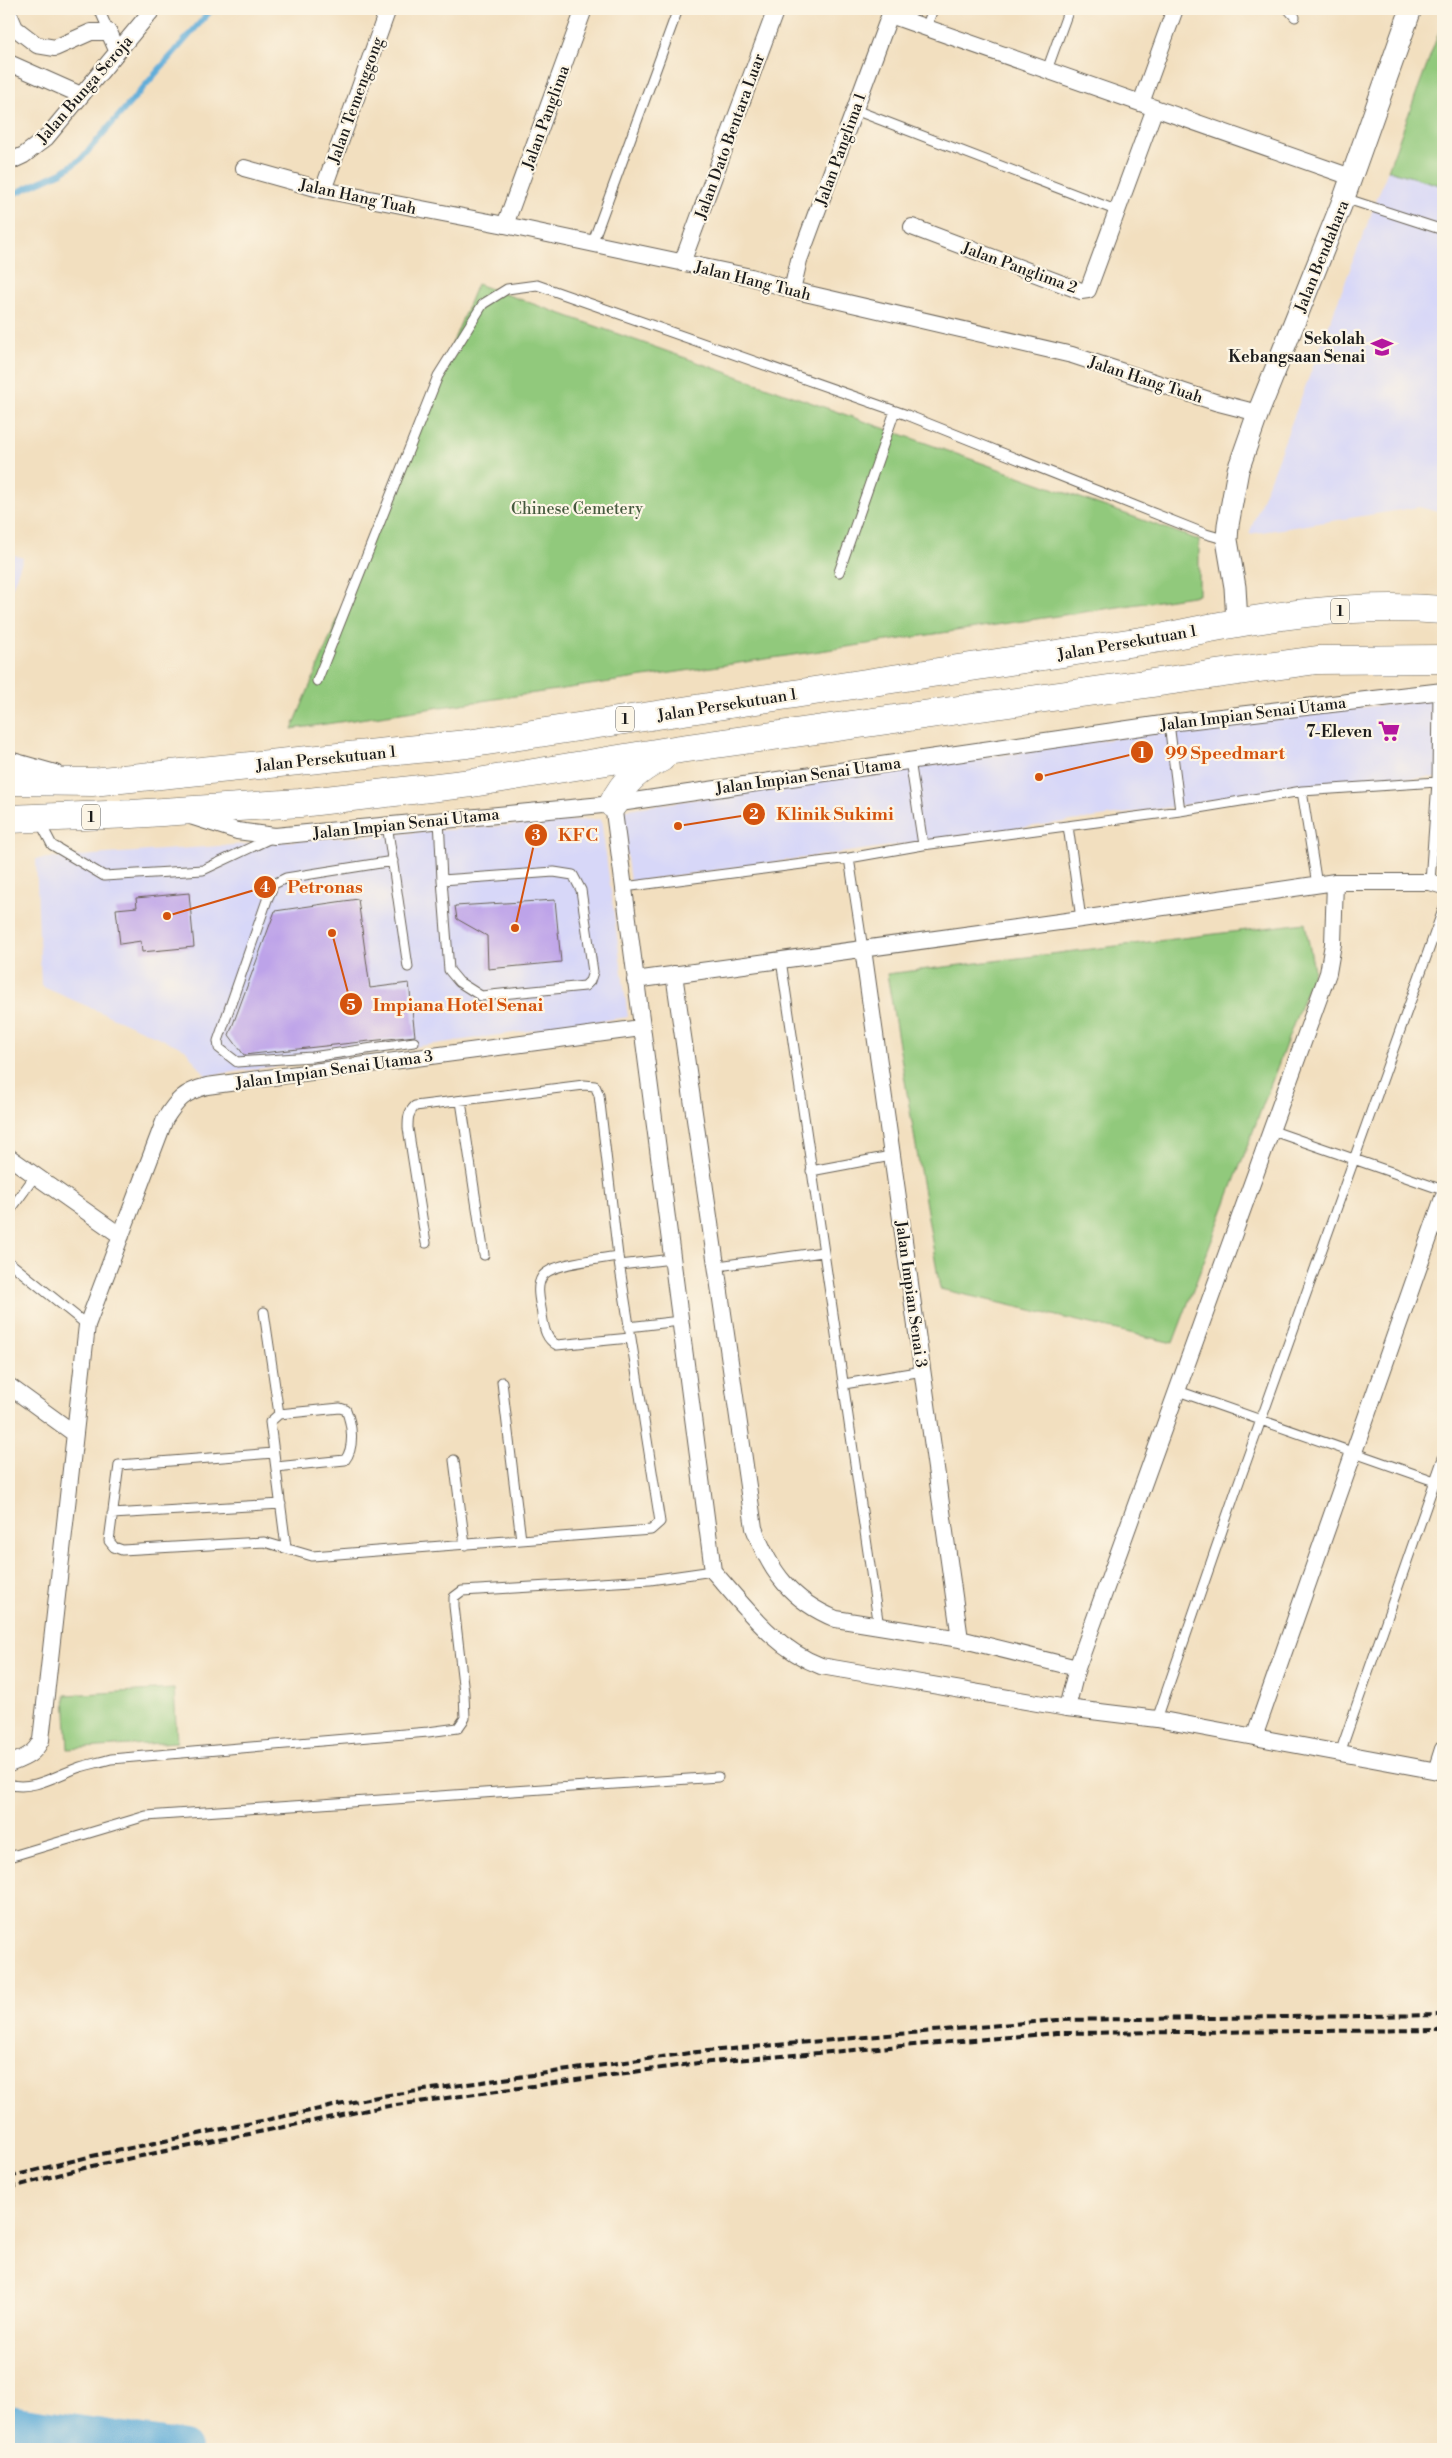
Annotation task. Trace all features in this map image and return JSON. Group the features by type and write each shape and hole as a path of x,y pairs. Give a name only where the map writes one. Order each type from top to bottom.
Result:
{"highway":[{"name":"Jalan Persekutuan 1","path":"9,781 92,782 467,744 1161,638 1237,622 1312,613 1408,607 1443,610"},
{"name":"1","path":"9,819 300,804 472,783 680,749 1316,660 1443,659"},
{"path":"613,804 620,789 630,776 680,749"}],"street":[{"name":"Jalan Bunga Seroja","path":"9,162 24,155 46,138 117,50 153,9"},
{"name":"Jalan Temenggong","path":"323,190 388,9"},
{"name":"Jalan Panglima","path":"505,225 584,9"},
{"name":"Jalan Dato Bentara Luar","path":"682,263 776,9"},
{"path":"1148,106 1174,9"},
{"name":"Jalan Bendahara","path":"1237,622 1235,587 1227,540 1238,470 1258,413 1344,198 1411,9"},
{"path":"891,12 926,28 1351,177"},
{"name":"Jalan Panglima 1","path":"792,290 800,260 891,12"},
{"path":"9,14 15,28 37,44 55,48 91,32 110,32 117,50"},
{"path":"9,63 81,95"},
{"name":"Jalan Panglima 2","path":"912,227 1085,291 1090,288 1118,211 1148,106"},
{"name":"Jalan Hang Tuah","path":"244,168 323,190 505,225 751,277 792,290 1072,355 1215,402 1258,413"},
{"name":"Jalan Impian Senai Utama","path":"173,811 237,831 275,836 613,804 1169,723 1440,690"},
{"path":"9,760 92,782"},
{"path":"613,804 713,1571 768,1632 806,1660 836,1670 1067,1708 1157,1719 1440,1772 1443,1749"},
{"path":"1067,1708 1077,1668 1328,973 1333,944 1335,882"},
{"path":"635,980 1082,919 1335,882 1437,884"},
{"name":"Jalan Impian Senai 3","path":"863,949 960,1639"},
{"path":"674,974 718,1266 754,1528 764,1555 783,1582 818,1612 836,1619 960,1639 1077,1668"},
{"name":"Jalan Impian Senai Utama 3","path":"9,1764 29,1756 37,1749 41,1740 87,1325 165,1119 178,1099 194,1089 313,1064 641,1028"},
{"path":"9,1157 121,1236"},
{"path":"1254,1737 1443,1198"},
{"path":"9,1386 75,1434"}],"lane":[{"path":"99,9 110,32"},
{"path":"592,244 678,9"},
{"path":"926,28 934,9"},
{"path":"1047,70 1068,9"},
{"path":"1288,9 1295,17"},
{"path":"855,110 1118,211"},
{"path":"1344,198 1443,230"},
{"path":"317,681 438,376 483,304 507,289 537,285 895,411 1206,534 1227,540"},
{"path":"839,572 895,411"},
{"path":"1437,884 1440,690"},
{"path":"1169,723 1180,810"},
{"path":"910,760 923,846"},
{"path":"624,887 849,858 1302,791 1440,782"},
{"path":"1302,791 1317,885"},
{"path":"38,819 52,845 104,876 203,870 275,836"},
{"path":"439,819 442,880 450,970 471,991 481,996 585,986 590,981 593,972 581,890 573,875 554,872 442,880"},
{"path":"387,824 408,967"},
{"path":"1068,826 1082,919"},
{"path":"849,858 863,949"},
{"path":"392,861 286,878 278,881 270,893 218,1041 219,1048 237,1062 313,1064 414,1042"},
{"path":"1157,1719 1260,1420 1443,910"},
{"path":"781,960 879,1627"},
{"path":"274,1453 119,1464 109,1540 114,1547 122,1550 264,1542 312,1556 651,1530 660,1522 628,1326 599,1095 595,1086 584,1085 416,1106 408,1115 426,1243"},
{"path":"461,1101 484,1254"},
{"path":"1270,1130 1443,1190"},
{"path":"811,1171 891,1156"},
{"path":"9,1212 35,1176"},
{"path":"718,1266 823,1252"},
{"path":"630,1338 557,1345 548,1338 544,1325 539,1287 543,1276 557,1267 619,1260 672,1259"},
{"path":"9,1262 87,1325"},
{"path":"264,1312 279,1414"},
{"path":"628,1326 680,1322"},
{"path":"844,1384 923,1371"},
{"path":"502,1382 521,1540"},
{"path":"1178,1392 1439,1482"},
{"path":"276,1468 345,1460 350,1453 351,1444 350,1419 346,1410 340,1408 279,1414 270,1422 286,1548"},
{"path":"1340,1753 1439,1482 1443,1458"},
{"path":"454,1460 465,1545"},
{"path":"112,1514 281,1504"},
{"path":"9,1784 16,1786 32,1784 80,1767 111,1759 458,1728 465,1718 454,1596 462,1591 650,1580 713,1571"},
{"path":"9,1857 146,1816 718,1777"}],"shaded area":[{"name":"Sekolah Kebangsaan Senai","path":"1388,170 1443,186 1443,513 1419,507 1249,534"},
{"path":"9,553 23,558 9,596"},
{"path":"1443,698 1443,779 1428,777 1301,787 1172,807 630,882 621,810 1180,729"},
{"path":"601,819 628,1017 206,1076 185,1049 41,986 36,859"}],"green space":[{"path":"1443,21 1443,186 1388,170"},
{"name":"Chinese Cemetery","path":"477,284 1199,540 1199,595 292,729"},
{"path":"1305,923 1314,970 1173,1343 940,1289 887,974"},
{"path":"174,1689 177,1742 68,1749 65,1695"}],"building":[{"path":"189,893 194,947 142,952 141,941 120,944 116,909 137,907 136,898"},
{"path":"358,899 370,988 409,983 415,1036 244,1055 229,1035 275,911"},
{"path":"555,900 561,962 488,969 487,936 457,919 455,906"}],"waterway":[{"path":"9,196 62,172 81,159 212,9"},
{"path":"9,2423 184,2449"}],"railway":[{"path":"9,2177 92,2156 382,2096 697,2052 1057,2020 1443,2015"},
{"path":"9,2188 92,2166 382,2107 698,2063 1057,2033 1443,2030"}],"place":[{"name":"Sekolah Kebangsaan Senai","path":"1382,347"},
{"name":"7-Eleven","path":"1389,731"},
{"name":"99 Speedmart","path":"1039,777"},
{"name":"Klinik Sukimi","path":"678,826"},
{"name":"Petronas","path":"167,916"},
{"name":"KFC","path":"515,928"},
{"name":"Impiana Hotel Senai","path":"332,933"}]}
